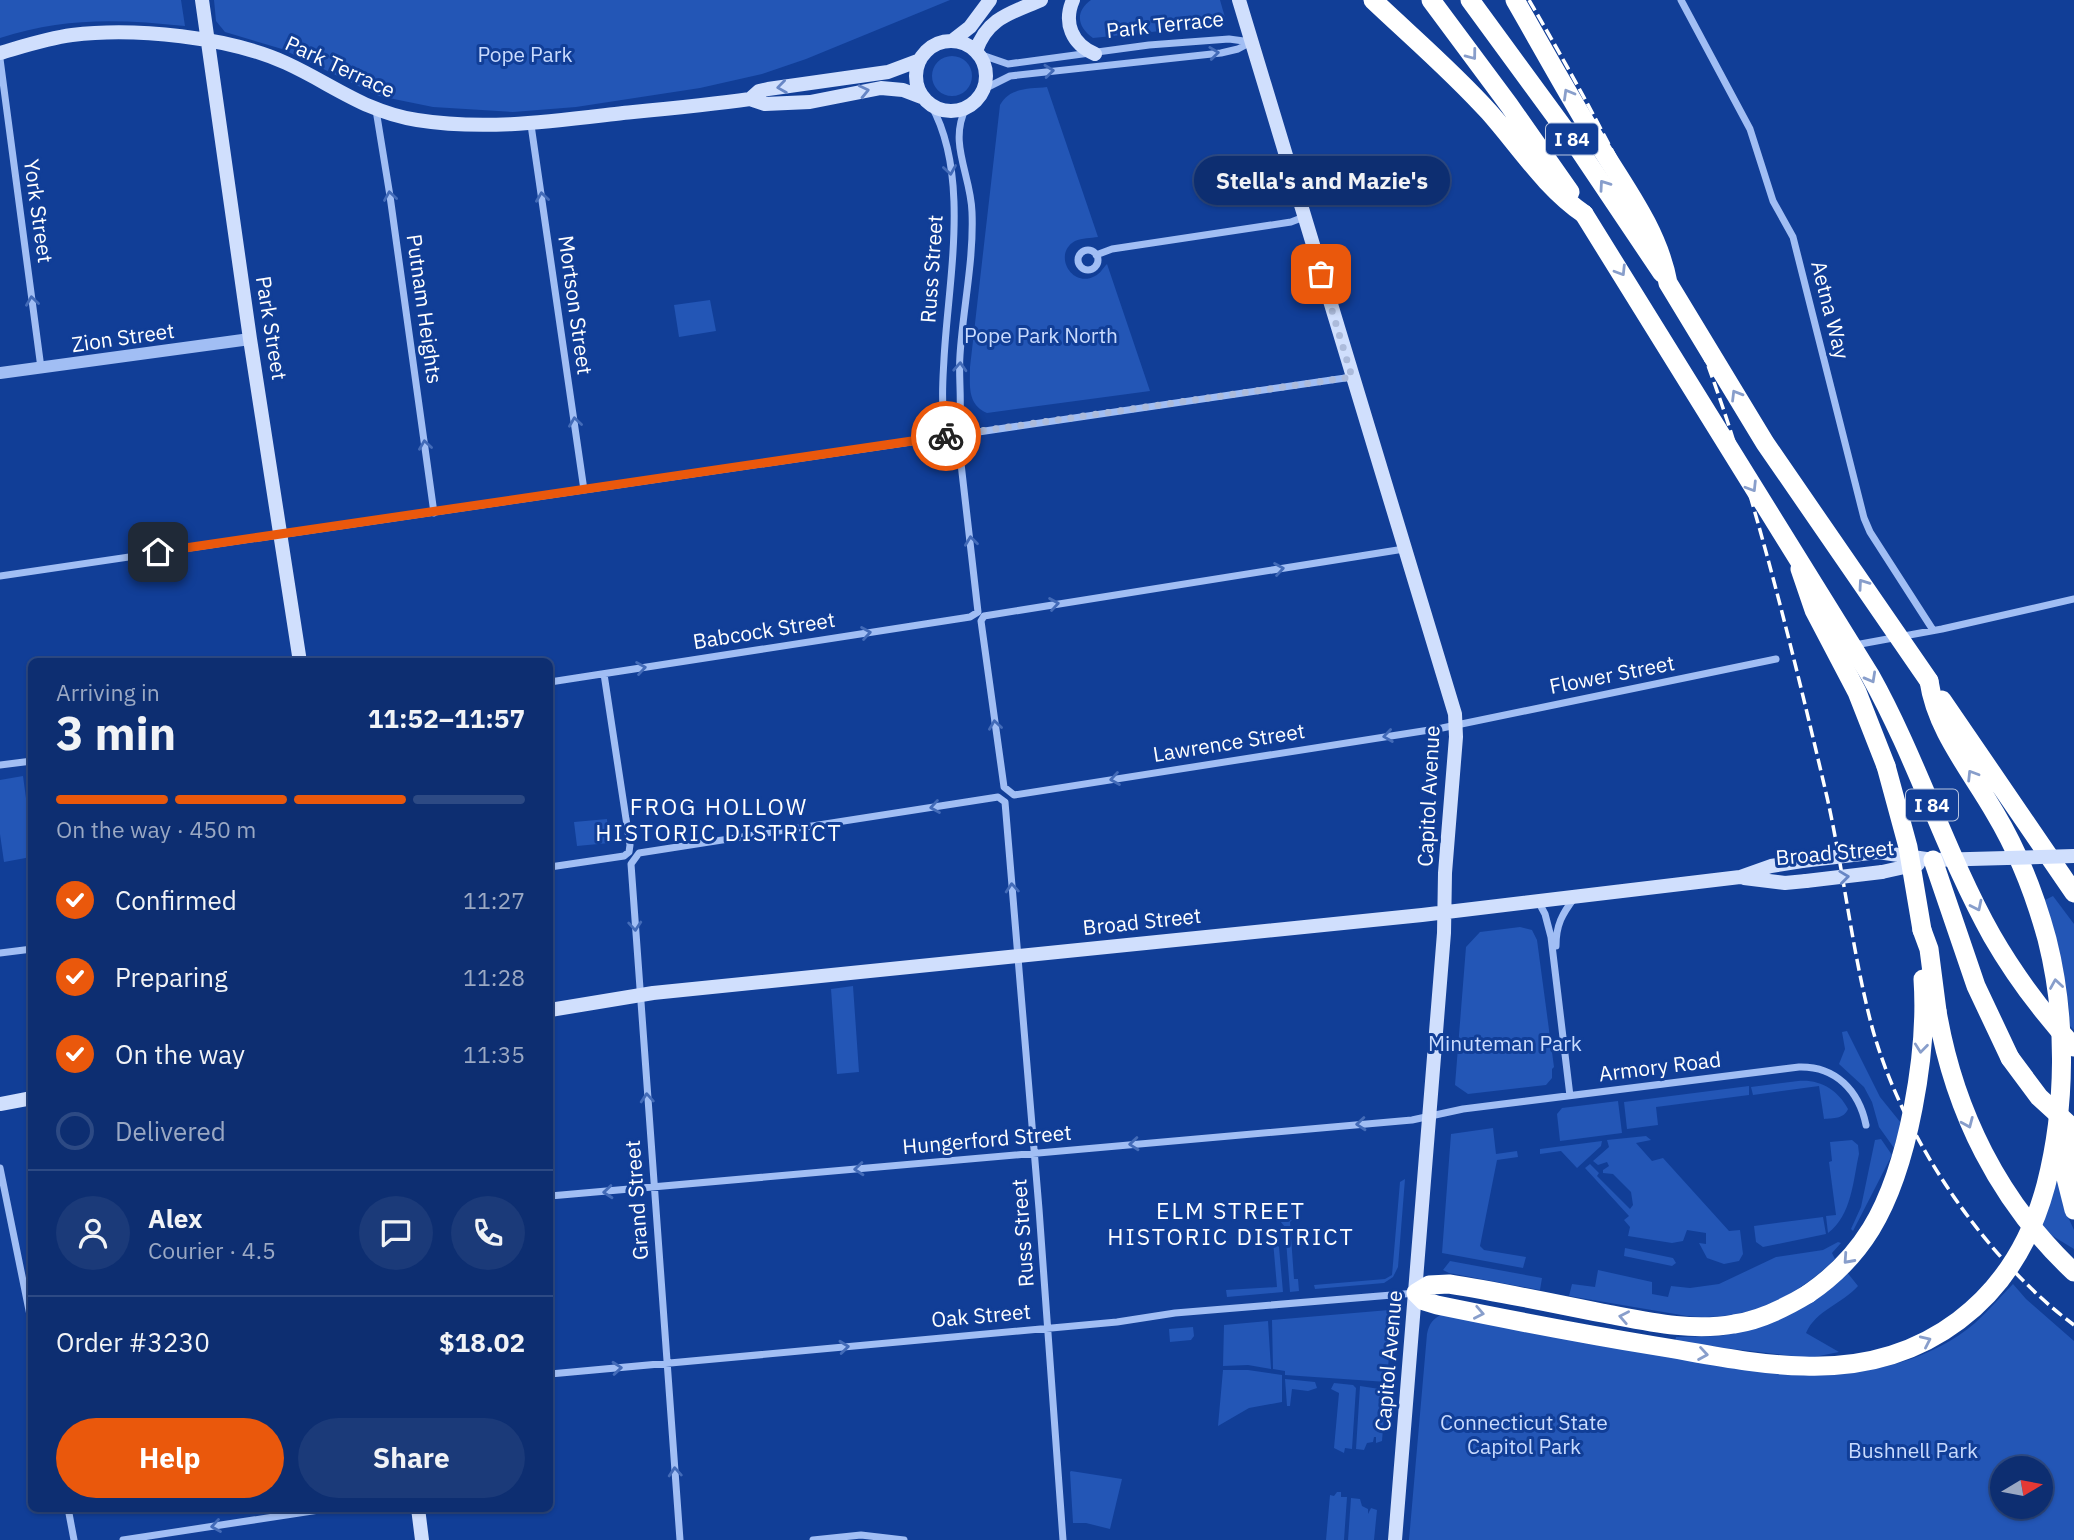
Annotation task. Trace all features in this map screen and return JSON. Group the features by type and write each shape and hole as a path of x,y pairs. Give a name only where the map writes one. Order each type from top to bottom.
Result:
{"highway":[{"path":"1373,0 1464,86 1538,172 1584,214"},
{"name":"I 84","path":"1432,0 1520,119 1584,214 1844,630 1891,714 1971,894 1993,937 2067,1050"},
{"name":"I 84","path":"1470,0 1582,153 1668,283 1781,467 2074,893"},
{"path":"1515,0 1648,226 1661,253 1668,283"},
{"path":"1797,557 1812,604 1857,692 1886,766 1908,847 1922,930 1929,949 1945,1051 1959,1101 1973,1133 2018,1209 2049,1248 2074,1272"},
{"path":"1929,681 1943,724 2003,826 2030,884 2053,970 2067,1050 2066,1181 2074,1210"},
{"path":"1933,860 1976,986 2010,1058 2039,1097 2074,1129"},
{"path":"1922,930 1922,1044 1912,1107 1898,1165 1882,1208 1868,1233 1836,1271 1808,1294 1781,1309 1752,1320 1697,1327 1637,1320 1449,1284 1429,1285 1416,1293 1426,1302 1443,1306 1654,1346 1777,1364 1843,1364 1909,1349 1947,1331 1978,1307 2006,1273 2025,1240 2038,1209 2051,1163 2067,1050"}],"main road":[{"name":"Park Street","path":"202,0 250,339 299,658"},
{"path":"953,41 967,44 978,53 987,73 984,89 977,101 966,108 948,111 927,102 916,78 920,60 934,46 953,41 970,27 990,0"},
{"path":"978,53 982,36 990,25 1041,0"},
{"path":"1073,0 1068,16 1072,34 1083,47 1095,54"},
{"name":"Capitol Avenue","path":"1238,0 1455,714 1444,933 1394,1536"},
{"name":"Park Terrace","path":"0,53 72,35 113,32 165,34 249,50 284,62 376,110 442,123 531,125 750,99 765,104 820,101 881,88 903,90 927,102"},
{"name":"Park Terrace","path":"750,99 764,90 888,72 920,60"},
{"path":"818,82 820,101"},
{"name":"Broad Street","path":"553,1009 639,995 1575,897 1740,877 1772,866 1802,860 1878,852 1933,860 2074,856"},
{"name":"Broad Street","path":"1740,877 1785,883 1882,872 1933,860"},
{"path":"0,1104 28,1099"},
{"path":"418,1512 422,1540"}],"street":[{"name":"Aetna Way","path":"1681,0 1750,129 1773,201 1793,237 1868,527 1933,631"},
{"name":"Park Terrace","path":"978,53 996,62 1010,64 1149,45 1232,39 1251,42"},
{"name":"Park Terrace","path":"984,89 1012,75 1221,53 1251,42"},
{"name":"York Street","path":"0,59 41,368"},
{"name":"Russ Street","path":"927,102 944,138 953,199 954,253 945,336 943,390 945,421 956,435"},
{"name":"Russ Street","path":"966,108 958,137 971,197 972,231 961,338 959,424 956,435 979,609"},
{"name":"Putnam Heights","path":"376,110 434,513"},
{"name":"Mortson Street","path":"531,125 584,490"},
{"path":"1096,255 1112,249 1291,222 1305,217"},
{"name":"Zion Street","path":"0,373 250,339"},
{"path":"0,576 1352,377"},
{"name":"Lawrence Street","path":"1404,550 986,614 981,621 1004,785 1017,794 1455,725"},
{"path":"1855,645 1933,631 2074,599"},
{"name":"Babcock Street","path":"553,682 970,617 977,615 979,609"},
{"name":"Flower Street","path":"1455,725 1776,659"},
{"name":"Grand Street","path":"604,674 631,855 680,1540"},
{"path":"0,765 28,762"},
{"name":"Russ Street","path":"631,855 994,798 1005,802 1063,1540"},
{"path":"553,867 631,855"},
{"path":"1554,954 1558,922 1575,897"},
{"path":"1538,901 1547,921 1554,954 1570,1096"},
{"path":"0,953 28,950"},
{"name":"Armory Road","path":"1428,1116 1450,1111 1810,1067 1831,1074 1847,1085 1860,1103 1866,1125"},
{"name":"Hungerford Street","path":"553,1196 1412,1120 1428,1116"},
{"path":"0,1168 28,1305"},
{"name":"Oak Street","path":"553,1374 1117,1322 1175,1313 1416,1293"},
{"path":"69,1512 74,1540"},
{"path":"124,1540 306,1512"},
{"path":"813,1540 876,1535 904,1540"}],"green space":[{"path":"0,0 181,0 185,26 114,21 69,23 0,38"},
{"name":"Pope Park","path":"214,0 950,0 806,59 762,74 700,88 576,107 513,112 433,107 379,96 282,49 225,32 216,21"},
{"path":"1091,0 1220,0 1226,21 1219,25 1093,38 1084,30 1080,20 1082,10"},
{"path":"952,56 966,62 972,76 966,90 952,96 938,90 932,76 938,62"},
{"name":"Pope Park North","path":"1047,87 1098,237 1075,241 1068,247 1065,261 1072,274 1087,279 1097,275 1107,264 1150,391 987,413 973,400 970,367 1000,105 1015,92"},
{"path":"710,300 716,331 679,337 674,305"},
{"path":"23,776 28,813 28,858 4,862 0,834 0,780"},
{"path":"607,819 609,843 577,846 574,822"},
{"path":"2053,896 2074,924 2074,1030 2070,1026 2062,962 2045,900"},
{"name":"Minuteman Park","path":"1520,927 1532,930 1537,940 1554,1067 1552,1078 1546,1085 1468,1094 1455,1085 1466,947 1480,932"},
{"path":"853,986 859,1072 837,1074 831,989"},
{"path":"1847,1031 1880,1097 1901,1123 1894,1148 1879,1127 1872,1102 1864,1087 1839,1064 1845,1049 1842,1032"},
{"path":"1798,1081 1814,1082 1828,1087 1848,1109 1844,1115 1824,1119 1819,1086 1753,1095 1751,1087"},
{"path":"1749,1086 1749,1095 1656,1107 1658,1125 1627,1129 1624,1102"},
{"path":"1618,1101 1622,1133 1560,1141 1557,1114 1562,1108"},
{"path":"1493,1128 1496,1154 1517,1151 1518,1157 1497,1160 1480,1246 1484,1250 1526,1257 1523,1268 1442,1253 1451,1134"},
{"path":"1646,1136 1651,1140 1636,1143 1652,1161 1663,1158 1729,1231 1740,1230 1743,1254 1739,1261 1724,1264 1707,1258 1699,1243 1706,1244 1706,1233 1687,1230 1683,1241 1672,1243 1628,1236 1630,1227 1624,1220 1629,1216 1585,1168 1590,1164 1599,1173 1597,1176 1630,1209 1633,1205 1631,1192 1613,1174 1603,1173 1609,1166 1607,1162 1598,1165 1593,1161 1609,1147 1607,1140"},
{"path":"1881,1139 1892,1155 1853,1231 1851,1229 1861,1207 1875,1140"},
{"path":"1852,1140 1858,1145 1859,1154 1850,1196 1842,1217 1828,1233 1826,1216 1836,1215 1829,1162 1832,1161 1830,1142"},
{"path":"1602,1141 1601,1146 1577,1168 1561,1151 1540,1154 1540,1149"},
{"path":"2057,1167 2063,1206 2074,1230 2074,1249 2041,1229"},
{"path":"1405,1179 1398,1267 1393,1277 1384,1283 1315,1289 1314,1285 1385,1279 1392,1275 1400,1182"},
{"path":"1823,1217 1826,1234 1763,1247 1756,1242 1754,1226"},
{"path":"1292,1220 1294,1279 1298,1279 1299,1291 1290,1292 1285,1227 1280,1221"},
{"path":"1273,1241 1279,1247 1283,1292 1227,1297 1226,1290 1277,1287"},
{"path":"1841,1243 1832,1253 1835,1259 1803,1286 1767,1305 1749,1311 1708,1317 1687,1316 1569,1296 1572,1284 1595,1287 1598,1270 1652,1282 1652,1294 1668,1297 1671,1286 1690,1288 1719,1284 1776,1257 1823,1250"},
{"path":"1625,1248 1673,1258 1676,1263 1672,1266 1624,1256"},
{"path":"1450,1261 1542,1278 1540,1290 1449,1273 1443,1270"},
{"path":"1846,1271 1858,1286 1816,1318 1806,1333 1839,1352 1809,1358 1675,1342 1676,1337 1721,1336 1744,1330"},
{"path":"2013,1284 2074,1341 2074,1540 1409,1540 1427,1334 1432,1322 1443,1314 1821,1375 1862,1371 1902,1362 1941,1346 1975,1323"},
{"path":"1389,1310 1392,1315 1387,1382 1285,1375 1285,1371 1273,1369 1272,1320"},
{"path":"1268,1321 1271,1369 1248,1365 1223,1366 1224,1325"},
{"path":"1193,1327 1194,1336 1191,1340 1170,1342 1169,1329"},
{"path":"1223,1370 1248,1370 1282,1375 1282,1402 1249,1408 1218,1426"},
{"path":"1285,1379 1315,1382 1317,1388 1308,1391 1292,1389 1290,1406 1287,1406"},
{"path":"1334,1383 1353,1385 1356,1388 1352,1449 1345,1448 1344,1453 1334,1448 1339,1393 1331,1389"},
{"path":"1360,1386 1386,1390 1382,1441 1376,1443 1374,1437 1373,1442 1367,1443 1364,1450 1356,1449"},
{"path":"1071,1471 1122,1479 1110,1529 1073,1523"},
{"path":"1341,1492 1341,1497 1347,1497 1344,1540 1326,1540 1330,1495 1334,1496"},
{"path":"1351,1498 1360,1499 1362,1506 1368,1509 1368,1514 1371,1508 1377,1510 1374,1540 1348,1540"}],"railway":[{"path":"1529,0 1592,112 1649,226 1676,285 1722,404 1753,506 1797,672 1827,797 1853,941 1872,1027 1903,1110 1925,1151 1978,1230 2040,1297 2074,1325"}],"way so far":[{"path":"946,436 1352,377 1321,274"}],"place":[{"name":"Stella's and Mazie's","path":"1321,274"}],"district":[{"name":"FROG HOLLOW HISTORIC DISTRICT","path":"719,820"},
{"name":"ELM STREET HISTORIC DISTRICT","path":"1231,1224"}],"route":[{"path":"158,552 946,436"}],"park label":[{"name":"Connecticut State Capitol Park","path":"1524,1435"},
{"name":"Bushnell Park","path":"1913,1451"}]}
